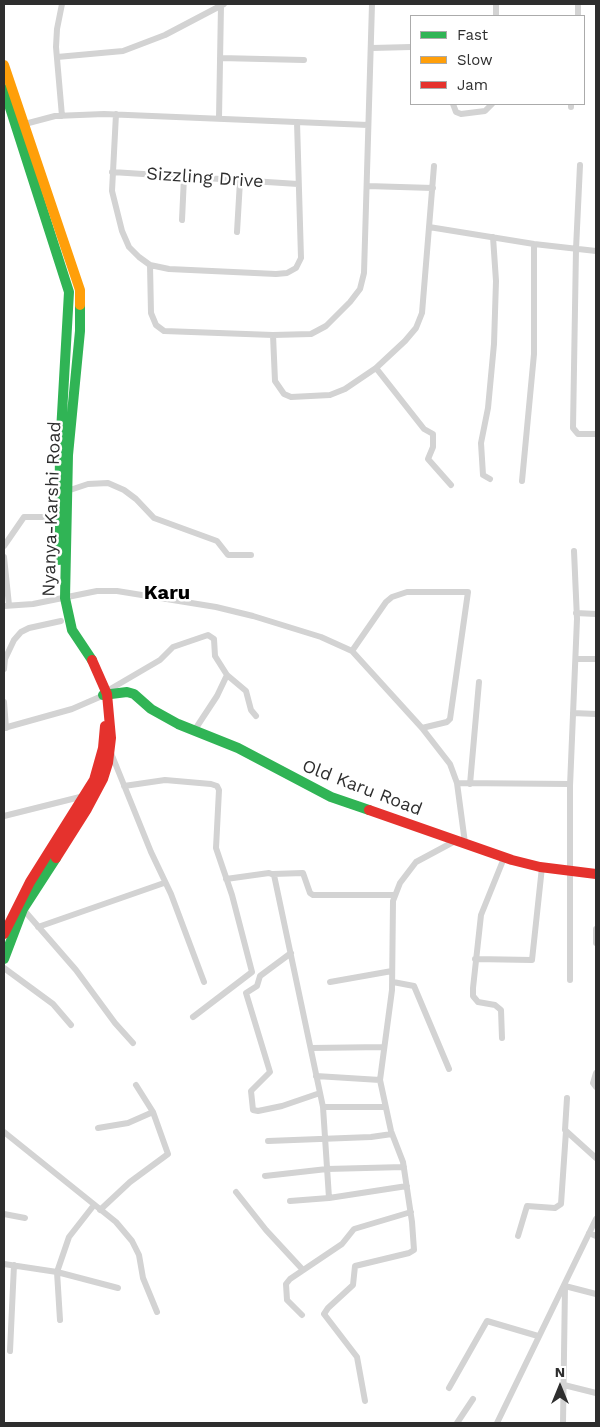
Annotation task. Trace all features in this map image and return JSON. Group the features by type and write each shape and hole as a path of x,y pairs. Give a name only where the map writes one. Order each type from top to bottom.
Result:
{"main road":[{"name":"Nyanya-Karshi Road","path":"4,65 20,126 68,284 70,306 67,491 61,621 105,694 103,748 94,780 30,882 4,934"},
{"name":"Nyanya-Karshi Road","path":"4,89 20,126"},
{"name":"Nyanya-Karshi Road","path":"4,959 23,909 103,779 110,752 111,724 105,694 95,665 72,630 62,599 59,517 69,389"},
{"name":"Old Karu Road","path":"105,694 131,693 151,709 194,731 238,748 331,797 504,858 542,868 596,874"}],"street":[{"path":"62,4 57,28 57,57 62,116"},
{"path":"57,57 123,52 166,35 222,4"},
{"path":"219,118 222,4"},
{"path":"150,265 151,313 156,325 164,331 273,335 311,334 326,326 350,302 360,289 364,273 372,4"},
{"path":"372,48 410,48"},
{"path":"220,58 304,60"},
{"path":"453,105 456,112 461,114 485,111 491,105"},
{"path":"20,126 62,116 116,114 368,125"},
{"path":"116,114 112,191 122,231 129,247 150,265 169,269 276,274 287,273 296,268 302,258 297,122"},
{"path":"580,165 576,249 573,428 578,434 596,434"},
{"path":"273,335 275,381 284,394 291,397 330,395 345,389 376,368 405,341 420,320 426,272 434,166"},
{"name":"Sizzling Drive","path":"112,172 298,184"},
{"path":"182,220 184,177"},
{"path":"238,232 240,181"},
{"path":"366,186 432,188"},
{"path":"429,227 534,244 596,251"},
{"path":"490,479 483,475 481,443 488,408 494,344 496,281 493,237"},
{"path":"522,481 534,354 534,244"},
{"path":"376,368 424,429 433,434 433,447 428,459 451,485"},
{"path":"67,491 88,484 108,483 124,490 136,499 154,518 217,541 228,555 251,555"},
{"path":"5,541 24,517 59,517"},
{"path":"570,980 570,784 576,659 574,551"},
{"path":"4,557 6,606 62,599 96,591 117,591 216,607 321,637 352,651 422,728 450,764 457,783 462,811 461,842 416,862 400,883 395,895 393,982 380,1080 392,1134 404,1167 414,1250 409,1253 356,1266 353,1285 324,1311 324,1314 357,1357 364,1401"},
{"path":"352,651 386,602 392,597 407,592 468,592 450,719 447,722 422,728"},
{"path":"576,613 596,614"},
{"path":"4,669 8,653 21,632 29,628 61,621"},
{"path":"4,702 5,728 72,709 105,694 160,660 173,647 205,635 214,639 215,656 227,675 246,691 251,710 256,716"},
{"path":"576,659 596,659"},
{"path":"194,731 217,696 227,675"},
{"path":"470,784 479,682"},
{"path":"573,713 596,714"},
{"path":"110,752 204,982"},
{"path":"124,786 165,780 217,786 219,802 215,836 216,848 232,894 252,972 193,1017"},
{"path":"457,783 570,784"},
{"path":"4,816 84,796"},
{"path":"502,1038 501,1010 495,1005 478,1002 473,996 475,960 481,915 504,858"},
{"path":"475,960 532,960 542,868"},
{"path":"226,879 303,873 312,895 395,895"},
{"path":"273,874 324,1107 324,1137 329,1198"},
{"path":"38,927 164,883"},
{"path":"23,909 76,970 111,1019 133,1042"},
{"path":"596,929 596,943"},
{"path":"290,953 260,976 257,986 246,993 270,1072 251,1092 253,1110 258,1111 282,1106 320,1093"},
{"path":"4,968 53,1004 71,1025"},
{"path":"330,982 392,971"},
{"path":"393,982 414,986 450,1069"},
{"path":"311,1048 384,1047"},
{"path":"596,1073 593,1084 596,1087"},
{"path":"316,1076 380,1080"},
{"path":"100,1210 136,1177 168,1154 153,1112 136,1085"},
{"path":"518,1236 527,1206 555,1208 561,1204 567,1098"},
{"path":"324,1107 385,1107"},
{"path":"98,1128 128,1123 153,1112"},
{"path":"566,1131 596,1158"},
{"path":"4,1132 116,1222 132,1241 139,1255 143,1278 157,1312"},
{"path":"268,1140 371,1137 392,1134"},
{"path":"265,1176 327,1169 404,1167"},
{"path":"290,1201 329,1198 407,1186"},
{"path":"236,1192 266,1230 303,1270"},
{"path":"60,1320 57,1272 68,1237 94,1205"},
{"path":"302,1315 291,1307 285,1294 286,1284 303,1270 342,1244 354,1229 410,1212"},
{"path":"4,1214 25,1218"},
{"path":"497,1423 596,1219"},
{"path":"589,1232 596,1236"},
{"path":"4,1264 57,1272 118,1288"},
{"path":"10,1351 14,1265"},
{"path":"565,1286 596,1294"},
{"path":"563,1423 565,1286"},
{"path":"449,1388 487,1321 538,1336"},
{"path":"564,1385 596,1393"},
{"path":"457,1423 473,1399"}],"traffic: fast":[{"path":"4,89 69,292 60,449 59,560"},
{"path":"80,305 80,331 68,455 65,598 72,630 92,660"},
{"path":"103,695 127,692 134,694 151,709 178,724 238,748 331,797 369,810"},
{"path":"4,959 23,909 56,858"}],"traffic: slow":[{"path":"4,65 80,290 80,305"}],"traffic: jam":[{"path":"56,858 87,809 103,779 108,763 111,738 107,694 92,660"},
{"path":"4,934 30,882 94,780 103,748 105,726"},
{"path":"369,810 512,860 540,867 596,874"}],"district":[{"name":"Karu","path":"167,593"}]}
